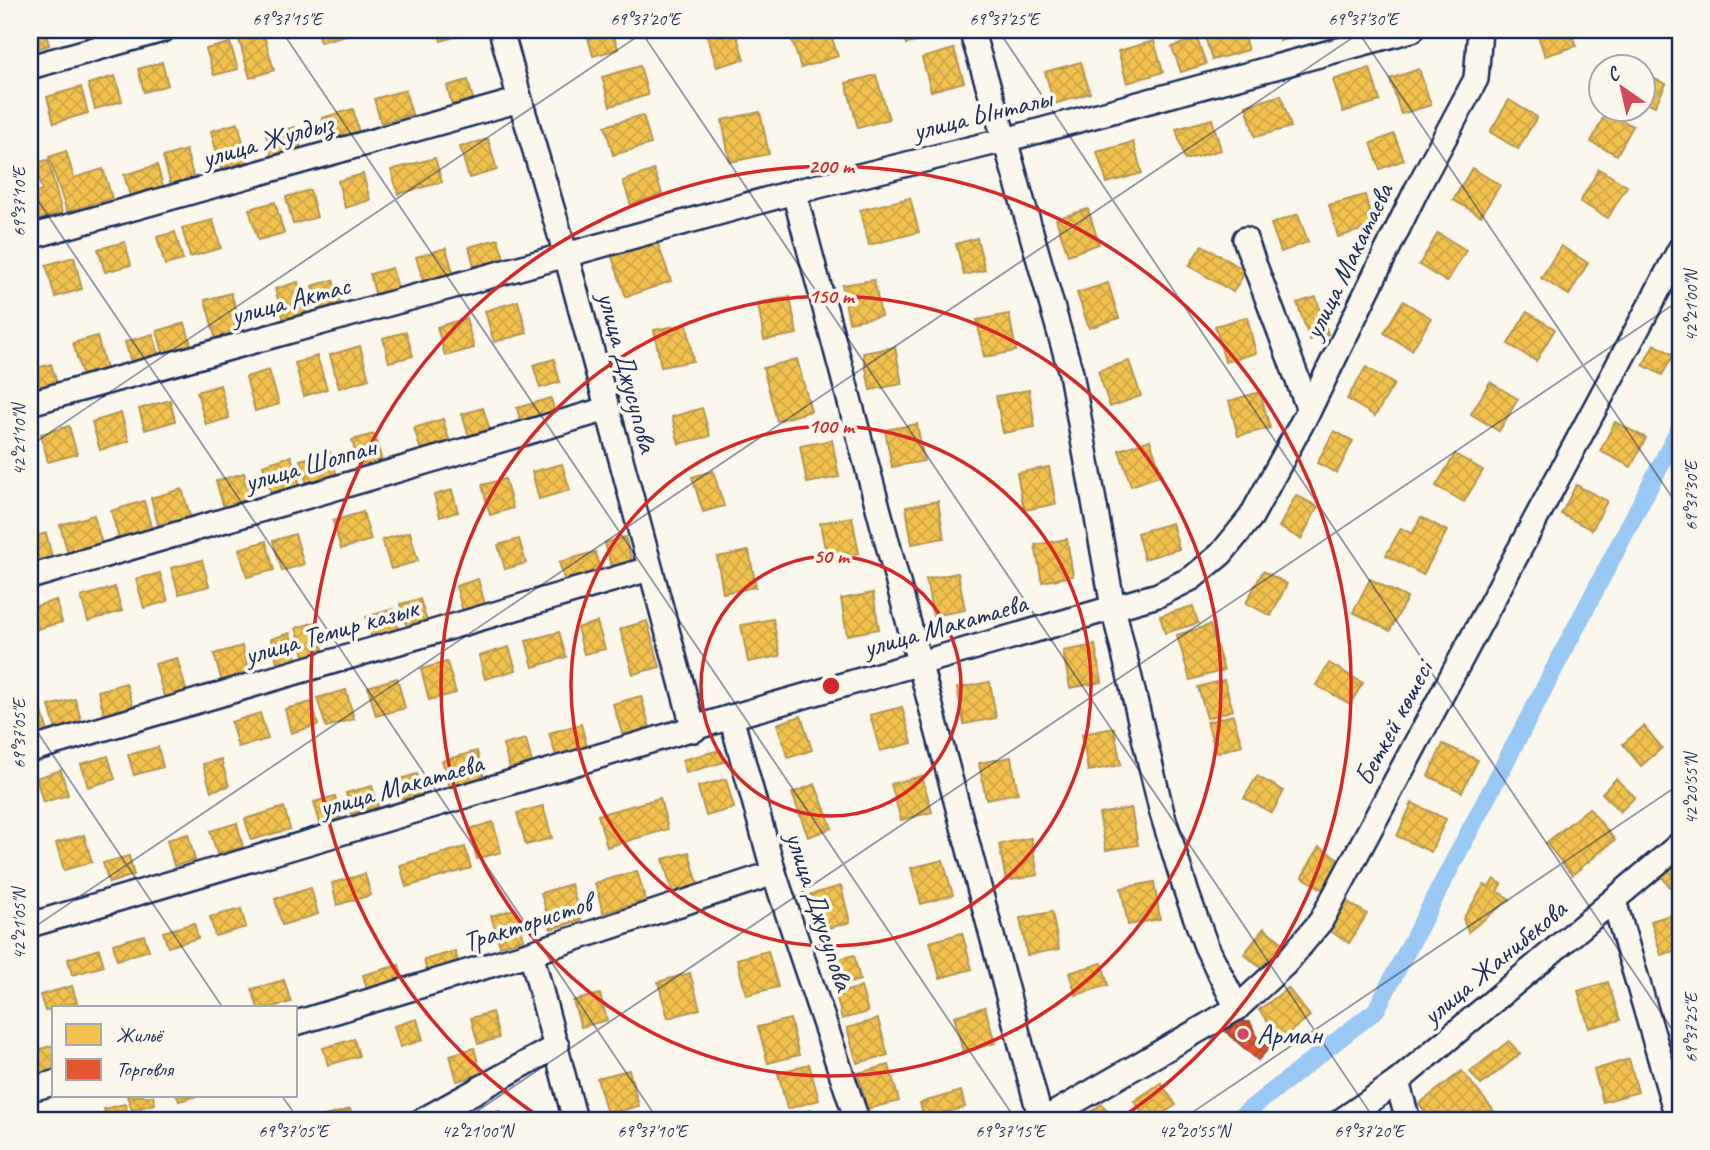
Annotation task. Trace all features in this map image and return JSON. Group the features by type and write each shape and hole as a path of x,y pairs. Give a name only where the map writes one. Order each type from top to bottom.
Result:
{"street":[{"path":"30,67 163,30"},
{"name":"улица Джусупова","path":"501,30 566,255 694,730"},
{"path":"971,30 1071,373 1113,607 1162,813 1206,946 1237,1008"},
{"name":"улица Ынталы","path":"566,255 794,192 1005,140 1412,30"},
{"name":"улица Макатаева","path":"30,925 731,717 1158,595 1192,578 1222,554 1251,517 1309,410 1416,189 1476,79 1480,30"},
{"name":"улица Жулдыз","path":"30,237 520,100"},
{"path":"794,192 1042,1120"},
{"path":"1245,239 1309,410"},
{"name":"Беткей көшесі","path":"1042,1120 1237,1008 1285,964 1321,920 1680,249"},
{"name":"улица Актас","path":"30,403 566,255"},
{"name":"улица Шолпан","path":"30,577 607,409"},
{"name":"улица Темир казык","path":"30,750 649,569"},
{"name":"улица Джусупова","path":"731,717 774,873 857,1120"},
{"name":"улица Жанибекова","path":"1342,1120 1397,1082 1680,844"},
{"name":"Трактористов","path":"298,1022 531,953 774,873"},
{"path":"1614,901 1678,1120"},
{"path":"531,953 575,1120"},
{"path":"423,1120 557,1046"},
{"path":"1397,1082 1408,1120"},
{"path":"30,1089 52,1084"}],"building: Жильё":[{"path":"30,30 45,30 49,45 30,51"},
{"path":"317,30 345,30 346,35 320,42"},
{"path":"437,30 455,30 457,36 441,41"},
{"path":"586,30 612,30 618,49 593,56"},
{"path":"705,30 735,30 744,59 717,67"},
{"path":"829,30 838,56 801,68 792,40"},
{"path":"903,30 942,30 943,36 906,44"},
{"path":"1203,30 1242,30 1248,50 1212,60"},
{"path":"1277,30 1313,30 1280,41"},
{"path":"1536,30 1570,30 1576,46 1545,56"},
{"path":"263,32 274,70 250,78 239,40"},
{"path":"1197,38 1206,64 1181,72 1172,47"},
{"path":"1154,41 1163,72 1127,83 1118,51"},
{"path":"230,43 238,69 214,75 206,49"},
{"path":"954,49 964,82 931,91 922,58"},
{"path":"162,62 168,85 144,92 138,69"},
{"path":"1081,62 1090,93 1054,104 1045,72"},
{"path":"640,66 648,95 610,106 602,77"},
{"path":"1370,68 1380,101 1343,112 1333,80"},
{"path":"1419,69 1431,105 1401,114 1390,79"},
{"path":"876,75 889,119 858,128 846,83"},
{"path":"115,76 122,101 95,109 88,84"},
{"path":"468,80 473,99 452,105 447,86"},
{"path":"1658,80 1666,84 1658,100"},
{"path":"81,87 88,113 54,123 47,97"},
{"path":"405,90 412,114 381,123 374,99"},
{"path":"1281,95 1291,127 1255,137 1246,106"},
{"path":"1509,100 1537,117 1518,149 1490,132"},
{"path":"30,102 38,131 30,134"},
{"path":"353,109 359,133 328,142 322,118"},
{"path":"760,112 769,154 730,162 722,120"},
{"path":"643,115 651,144 613,155 605,126"},
{"path":"1212,119 1221,150 1185,160 1176,129"},
{"path":"1601,122 1625,122 1633,126 1617,155 1591,142"},
{"path":"238,123 248,161 221,169 211,131"},
{"path":"295,127 301,149 272,157 266,135"},
{"path":"1394,134 1404,160 1380,169 1371,143"},
{"path":"488,139 497,170 469,178 460,147"},
{"path":"1133,142 1142,173 1107,183 1097,152"},
{"path":"186,150 194,179 171,185 163,157"},
{"path":"66,151 74,178 103,169 112,198 67,212 49,157"},
{"path":"435,158 442,182 398,194 391,170"},
{"path":"48,160 62,213 30,222 30,194 42,191 34,163"},
{"path":"157,165 163,186 130,196 124,175"},
{"path":"1472,168 1500,185 1481,216 1453,200"},
{"path":"1599,169 1627,186 1608,218 1580,202"},
{"path":"654,170 662,194 631,205 623,181"},
{"path":"363,174 370,200 345,208 338,181"},
{"path":"310,190 317,217 293,224 286,197"},
{"path":"1365,195 1374,226 1338,237 1329,205"},
{"path":"910,198 919,232 869,245 860,210"},
{"path":"275,202 284,233 258,240 249,209"},
{"path":"1088,209 1099,244 1068,255 1056,219"},
{"path":"1298,214 1308,242 1281,252 1271,224"},
{"path":"213,220 221,248 190,257 182,228"},
{"path":"175,232 183,260 165,265 157,237"},
{"path":"1438,233 1466,250 1447,282 1419,265"},
{"path":"977,238 985,270 964,275 956,244"},
{"path":"498,239 505,261 475,269 469,247"},
{"path":"657,241 671,281 626,297 612,257"},
{"path":"125,242 131,265 105,272 98,249"},
{"path":"1202,245 1246,271 1233,292 1189,266"},
{"path":"1561,246 1588,263 1569,295 1541,278"},
{"path":"446,248 454,275 424,284 416,257"},
{"path":"74,257 82,289 55,297 46,265"},
{"path":"392,268 399,291 376,297 370,274"},
{"path":"333,280 341,306 319,312 312,286"},
{"path":"874,280 881,316 849,322 842,285"},
{"path":"298,282 307,314 284,321 275,289"},
{"path":"1108,283 1119,318 1089,328 1077,293"},
{"path":"231,293 243,332 216,340 205,300"},
{"path":"790,297 797,334 764,340 758,303"},
{"path":"1316,297 1328,334 1310,340 1297,303"},
{"path":"518,301 527,333 494,342 485,311"},
{"path":"1403,301 1431,318 1412,350 1384,333"},
{"path":"1527,312 1555,329 1536,361 1508,344"},
{"path":"1009,314 1016,351 984,357 977,320"},
{"path":"1247,317 1256,353 1225,362 1215,326"},
{"path":"466,318 474,348 445,356 437,327"},
{"path":"185,323 192,348 164,356 157,331"},
{"path":"687,324 693,361 661,367 654,330"},
{"path":"406,332 413,356 389,362 383,338"},
{"path":"153,334 160,358 132,366 125,342"},
{"path":"97,336 106,369 82,375 73,343"},
{"path":"1654,344 1674,355 1662,375 1643,365"},
{"path":"360,346 369,379 339,388 330,355"},
{"path":"895,347 902,384 870,390 863,353"},
{"path":"317,356 327,389 304,396 295,363"},
{"path":"554,359 560,382 540,388 533,365"},
{"path":"797,359 811,411 777,421 763,368"},
{"path":"1129,361 1141,396 1110,407 1098,371"},
{"path":"51,364 58,387 34,394 30,370"},
{"path":"1366,367 1394,384 1375,416 1347,399"},
{"path":"269,370 279,404 255,411 246,377"},
{"path":"1490,382 1518,399 1499,431 1471,414"},
{"path":"220,385 229,418 206,425 197,392"},
{"path":"1029,390 1035,427 1003,433 996,396"},
{"path":"1260,392 1270,428 1238,436 1229,401"},
{"path":"551,398 557,421 523,431 517,408"},
{"path":"170,400 175,421 145,430 139,409"},
{"path":"483,408 491,434 470,440 462,414"},
{"path":"702,408 710,436 679,444 672,417"},
{"path":"121,413 129,441 100,450 92,422"},
{"path":"443,419 451,446 422,454 414,428"},
{"path":"1615,422 1646,438 1631,467 1600,451"},
{"path":"917,424 924,461 892,467 885,430"},
{"path":"69,426 77,454 48,462 41,434"},
{"path":"1334,431 1353,441 1337,473 1317,463"},
{"path":"374,434 382,461 359,468 352,440"},
{"path":"30,440 36,461 30,463"},
{"path":"832,440 839,477 807,483 800,446"},
{"path":"1150,440 1162,475 1131,486 1119,450"},
{"path":"330,452 337,476 307,484 300,460"},
{"path":"1455,454 1483,470 1464,502 1436,486"},
{"path":"291,456 300,485 271,493 263,465"},
{"path":"562,464 570,490 539,499 532,472"},
{"path":"1049,467 1056,504 1024,510 1017,473"},
{"path":"713,471 724,506 703,512 692,477"},
{"path":"244,473 251,500 224,508 216,481"},
{"path":"505,479 513,508 490,515 482,485"},
{"path":"1576,485 1607,501 1592,530 1561,514"},
{"path":"182,489 191,519 159,528 151,498"},
{"path":"452,490 458,512 440,517 434,495"},
{"path":"1296,495 1318,507 1301,539 1279,527"},
{"path":"144,501 152,530 119,539 111,511"},
{"path":"938,501 944,538 912,544 906,507"},
{"path":"363,512 371,540 341,549 333,521"},
{"path":"94,515 102,544 68,554 60,525"},
{"path":"852,517 859,553 827,559 820,523"},
{"path":"1421,517 1447,531 1423,575 1386,555 1401,528 1412,534"},
{"path":"1172,523 1179,549 1144,559 1137,533"},
{"path":"410,532 418,561 391,569 382,540"},
{"path":"46,533 52,557 30,563 30,538"},
{"path":"295,534 304,564 282,571 273,541"},
{"path":"625,537 633,564 612,570 605,543"},
{"path":"519,539 526,563 505,569 498,545"},
{"path":"1067,539 1073,576 1042,582 1035,545"},
{"path":"266,541 274,570 247,577 239,549"},
{"path":"749,551 756,587 723,593 717,557"},
{"path":"595,552 603,579 567,589 559,562"},
{"path":"202,560 209,586 179,594 171,568"},
{"path":"1263,571 1287,584 1271,616 1246,603"},
{"path":"160,573 168,601 144,608 136,579"},
{"path":"958,573 965,610 933,616 926,579"},
{"path":"478,579 486,608 464,615 456,586"},
{"path":"1370,579 1407,598 1390,631 1353,612"},
{"path":"115,587 122,611 88,621 81,597"},
{"path":"873,593 879,629 847,635 841,599"},
{"path":"420,599 428,625 408,630 400,604"},
{"path":"56,600 62,622 34,630 30,608"},
{"path":"1193,606 1198,623 1165,633 1160,616"},
{"path":"393,609 399,632 372,640 366,617"},
{"path":"773,619 780,656 748,662 741,625"},
{"path":"647,621 660,667 633,674 620,629"},
{"path":"316,622 324,653 305,658 296,628"},
{"path":"597,622 605,649 584,654 577,628"},
{"path":"1210,625 1224,670 1190,680 1177,635"},
{"path":"559,632 566,657 533,667 526,641"},
{"path":"290,633 297,660 278,666 271,639"},
{"path":"1095,645 1102,682 1070,688 1063,651"},
{"path":"242,646 250,673 222,682 214,654"},
{"path":"509,647 516,670 485,679 479,656"},
{"path":"177,658 187,693 165,700 155,664"},
{"path":"447,662 456,693 429,700 421,669"},
{"path":"1329,663 1363,683 1350,704 1316,685"},
{"path":"397,678 405,708 376,716 368,687"},
{"path":"1224,680 1233,710 1207,718 1198,687"},
{"path":"990,682 996,718 964,724 957,688"},
{"path":"126,683 133,706 104,714 98,691"},
{"path":"346,690 354,719 326,727 317,698"},
{"path":"641,696 650,728 623,736 613,704"},
{"path":"75,699 82,723 56,730 49,706"},
{"path":"312,702 318,725 291,733 285,709"},
{"path":"40,704 48,732 30,737 30,707"},
{"path":"902,707 912,743 880,751 870,715"},
{"path":"260,713 268,739 238,747 231,722"},
{"path":"1233,715 1242,745 1216,753 1207,722"},
{"path":"801,716 812,750 788,758 777,724"},
{"path":"581,724 587,747 556,756 549,733"},
{"path":"1644,726 1662,748 1641,766 1623,744"},
{"path":"1114,728 1121,765 1088,771 1082,734"},
{"path":"526,739 532,763 510,769 503,745"},
{"path":"1443,744 1478,760 1462,792 1428,776"},
{"path":"158,747 163,767 134,775 128,755"},
{"path":"720,750 724,762 686,773 682,760"},
{"path":"477,751 484,778 450,788 442,761"},
{"path":"108,756 115,779 88,787 81,764"},
{"path":"1011,757 1018,793 986,799 979,763"},
{"path":"221,759 229,786 211,791 203,764"},
{"path":"61,770 68,795 43,802 36,778"},
{"path":"417,774 423,794 402,800 397,780"},
{"path":"922,776 932,812 901,820 891,784"},
{"path":"1257,776 1284,791 1272,813 1244,798"},
{"path":"726,779 734,808 706,816 698,787"},
{"path":"1616,779 1635,797 1620,812 1602,793"},
{"path":"815,784 832,828 808,837 792,793"},
{"path":"372,786 378,807 351,814 346,793"},
{"path":"335,796 341,817 320,823 314,802"},
{"path":"660,798 668,829 607,847 598,815"},
{"path":"1412,803 1446,819 1431,852 1397,836"},
{"path":"543,806 552,838 526,845 517,813"},
{"path":"284,807 290,829 251,840 245,819"},
{"path":"1131,808 1138,845 1106,850 1099,814"},
{"path":"1589,808 1615,840 1572,875 1546,843"},
{"path":"493,822 501,852 477,859 469,829"},
{"path":"237,823 243,847 217,854 210,831"},
{"path":"188,834 195,860 174,866 167,840"},
{"path":"84,835 92,862 64,870 56,843"},
{"path":"1031,838 1038,875 1006,881 999,844"},
{"path":"465,847 471,868 406,887 400,865"},
{"path":"1319,847 1346,863 1329,893 1302,877"},
{"path":"689,852 699,888 673,895 663,859"},
{"path":"129,856 134,875 109,883 103,863"},
{"path":"943,860 953,895 921,904 911,868"},
{"path":"1680,860 1680,886 1674,892 1661,876"},
{"path":"637,871 646,901 603,913 595,883"},
{"path":"365,874 371,895 337,905 332,883"},
{"path":"1494,879 1502,884 1497,891 1510,899 1468,932 1463,919 1484,885 1489,887"},
{"path":"1154,882 1160,919 1128,925 1121,888"},
{"path":"571,884 581,920 551,929 541,893"},
{"path":"841,886 850,922 819,931 809,895"},
{"path":"311,888 318,914 282,925 275,899"},
{"path":"1345,900 1367,914 1349,943 1327,929"},
{"path":"241,909 246,927 215,936 210,917"},
{"path":"515,909 524,939 500,946 491,916"},
{"path":"1052,912 1059,949 1027,955 1020,918"},
{"path":"1680,912 1680,949 1661,955 1651,921"},
{"path":"194,923 198,938 168,947 163,932"},
{"path":"1264,928 1288,947 1267,973 1244,954"},
{"path":"962,933 972,969 940,978 930,942"},
{"path":"144,935 149,950 117,960 113,944"},
{"path":"99,949 104,966 72,975 68,959"},
{"path":"455,951 460,968 428,977 424,960"},
{"path":"768,951 778,987 746,995 737,959"},
{"path":"854,955 860,980 835,987 828,962"},
{"path":"1102,963 1108,985 1076,995 1069,973"},
{"path":"399,965 404,983 368,993 363,975"},
{"path":"690,973 700,1009 668,1018 658,982"},
{"path":"284,980 291,1002 276,1006 257,1006 252,989"},
{"path":"1608,982 1620,1020 1589,1028 1578,991"},
{"path":"72,986 77,1002 52,1006 52,1009 45,1011 40,995"},
{"path":"861,987 868,1012 842,1019 836,994"},
{"path":"1288,988 1310,1016 1281,1039 1259,1010"},
{"path":"600,994 607,1020 581,1027 573,1001"},
{"path":"985,1007 995,1043 963,1052 954,1016"},
{"path":"492,1012 499,1038 478,1044 471,1018"},
{"path":"417,1019 423,1040 400,1047 394,1026"},
{"path":"790,1019 799,1055 768,1063 758,1027"},
{"path":"878,1019 888,1055 857,1063 847,1028"},
{"path":"354,1039 359,1056 328,1065 323,1048"},
{"path":"1509,1041 1520,1054 1481,1085 1470,1072"},
{"path":"52,1046 52,1075 31,1081 30,1052"},
{"path":"474,1048 481,1074 457,1081 450,1055"},
{"path":"1629,1059 1638,1092 1603,1102 1594,1070"},
{"path":"809,1064 819,1100 787,1109 778,1073"},
{"path":"889,1065 899,1101 867,1109 858,1073"},
{"path":"629,1070 639,1106 607,1114 597,1078"},
{"path":"1462,1071 1494,1111 1482,1120 1432,1120 1419,1104"},
{"path":"1161,1083 1176,1105 1153,1120 1147,1120 1134,1101"},
{"path":"961,1091 965,1107 924,1119 920,1103"},
{"path":"128,1098 154,1098 155,1104 132,1110"},
{"path":"125,1104 130,1120 107,1120 104,1109"},
{"path":"1102,1104 1113,1120 1079,1120"},
{"path":"350,1109 353,1120 326,1120 325,1116"},
{"path":"811,1110 814,1120 780,1120 780,1119"},
{"path":"499,1111 504,1120 484,1120"}],"building: Торговля":[{"path":"1238,1022 1250,1022 1257,1037 1269,1048 1258,1060 1226,1032"}],"waterway":[{"path":"1236,1120 1376,1010 1680,428"}],"place":[{"name":"Арман","path":"1243,1034"}]}
